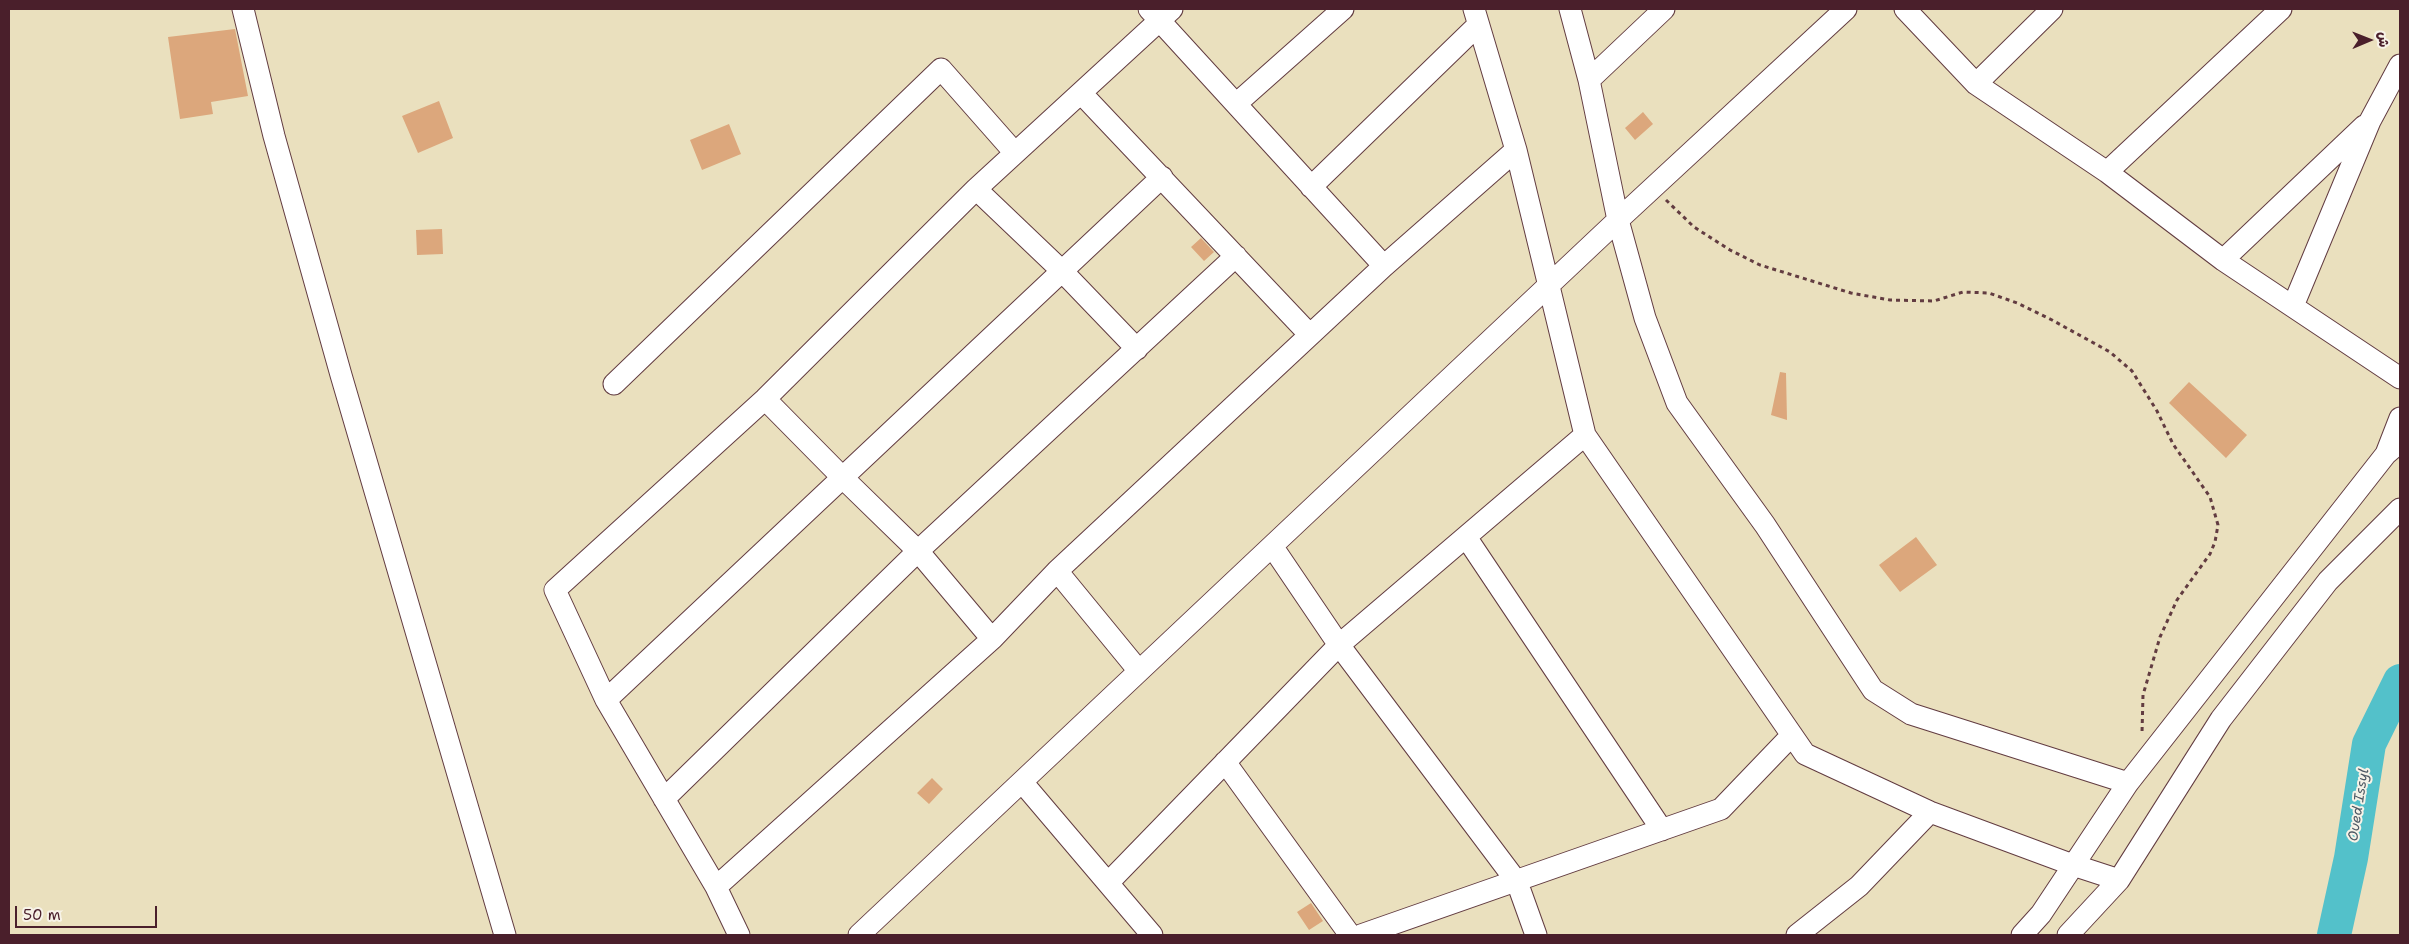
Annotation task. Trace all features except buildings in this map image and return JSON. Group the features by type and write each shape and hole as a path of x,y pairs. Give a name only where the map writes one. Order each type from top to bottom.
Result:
{"street":[{"path":"244,9 274,136 338,366 505,935"},
{"path":"1236,104 1342,9"},
{"path":"1570,9 1589,80 1618,220 1645,318 1676,403 1765,525 1873,690 1911,714 2128,783"},
{"path":"1589,80 1664,9"},
{"path":"859,935 1618,220 1846,9"},
{"path":"1905,9 1976,84 2107,172 2223,260 2400,378"},
{"path":"1976,84 2052,9"},
{"path":"2107,172 2281,9"},
{"path":"739,935 716,888 606,700 555,590 766,398 976,189 1081,93 1160,13 1236,104 1384,266"},
{"path":"1311,187 1476,17 1516,150 1550,285 1584,436 1805,754 1930,812 2119,880"},
{"path":"2293,306 2370,121 2400,65"},
{"path":"614,384 941,69 1015,153"},
{"path":"1081,93 1310,335"},
{"path":"2223,260 2370,121"},
{"path":"716,888 992,639 1057,571 1384,266 1516,150"},
{"path":"606,700 1162,177"},
{"path":"976,189 1062,271 1137,349"},
{"path":"664,799 918,550 1236,256"},
{"path":"766,398 843,478 918,550 992,639"},
{"path":"2022,935 2041,914 2128,783 2393,448 2400,418"},
{"path":"1108,883 1339,645 1584,436"},
{"path":"2068,935 2119,880 2221,719 2328,581 2400,509"},
{"path":"1466,537 1662,830"},
{"path":"1272,546 1339,645 1517,882 1536,935"},
{"path":"1057,571 1139,671"},
{"path":"1361,935 1517,882 1721,809 1792,735"},
{"path":"1225,762 1350,935"},
{"path":"1022,782 1152,935"},
{"path":"1797,935 1859,886 1930,812"}],"path":[{"path":"1653,188 1694,227 1730,250 1760,265 1851,293 1890,300 1934,301 1963,292 1989,293 2017,303 2052,320 2110,352 2132,371 2157,411 2173,444 2210,497 2218,525 2215,542 2210,554 2185,586 2167,618 2152,663 2143,695 2142,738 2146,760"}],"waterway":[{"name":"Oued Issyl","path":"2334,935 2351,858 2369,744 2400,681"}]}
